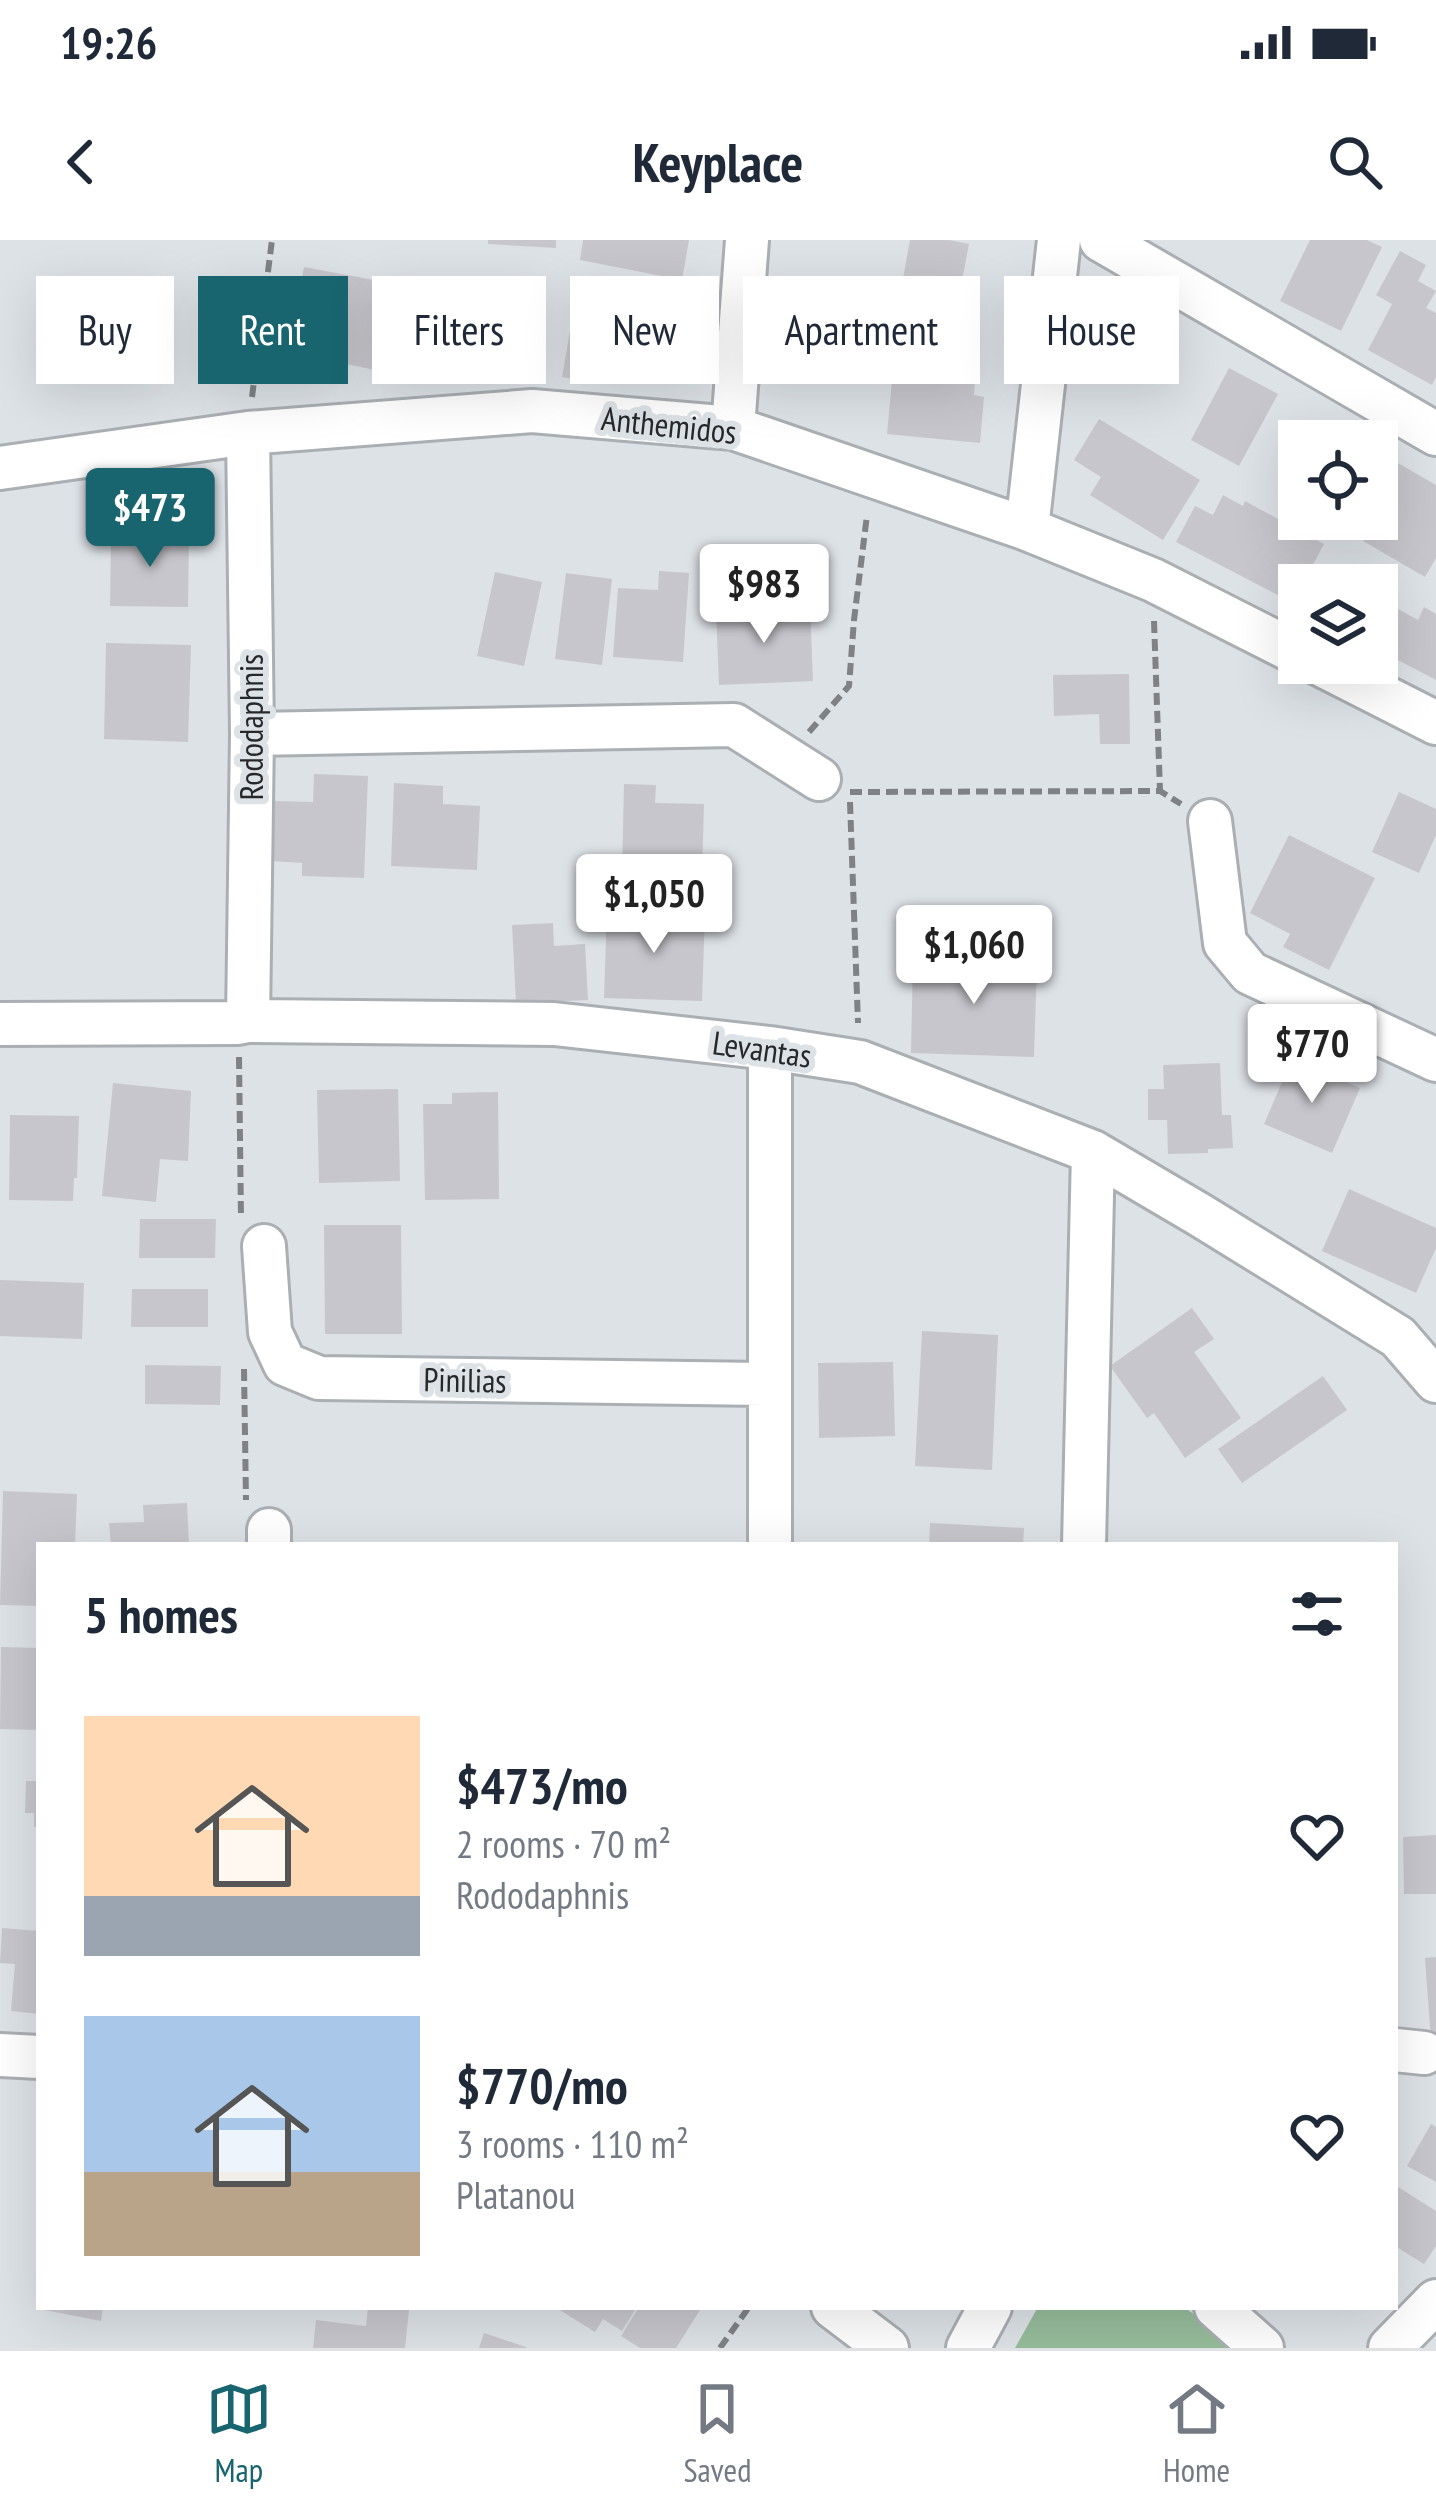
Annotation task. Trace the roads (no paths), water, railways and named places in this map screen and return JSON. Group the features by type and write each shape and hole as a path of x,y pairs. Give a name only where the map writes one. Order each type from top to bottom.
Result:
{"street":[{"path":"733,428 747,240"},
{"path":"1027,529 1058,240"},
{"path":"1101,240 1436,434"},
{"name":"Anthemidos","path":"0,469 248,433 532,411 733,428 1027,529 1153,580 1278,643"},
{"name":"Rododaphnis","path":"248,433 248,1021"},
{"path":"1359,684 1436,723"},
{"path":"251,734 734,724 818,776"},
{"path":"1210,820 1225,943 1250,973 1436,1060"},
{"name":"Levantas","path":"0,1024 554,1024 860,1062 1093,1153 1397,1337 1436,1381"},
{"path":"770,1048 770,1542"},
{"path":"1087,1542 1093,1153"},
{"name":"Pinilias","path":"264,1246 270,1332 285,1364 320,1378 769,1384"},
{"path":"0,2055 36,2057"},
{"path":"1390,2348 1436,2301"},
{"path":"836,2310 886,2348"},
{"path":"968,2348 988,2310"},
{"path":"1219,2310 1262,2348"}]}
